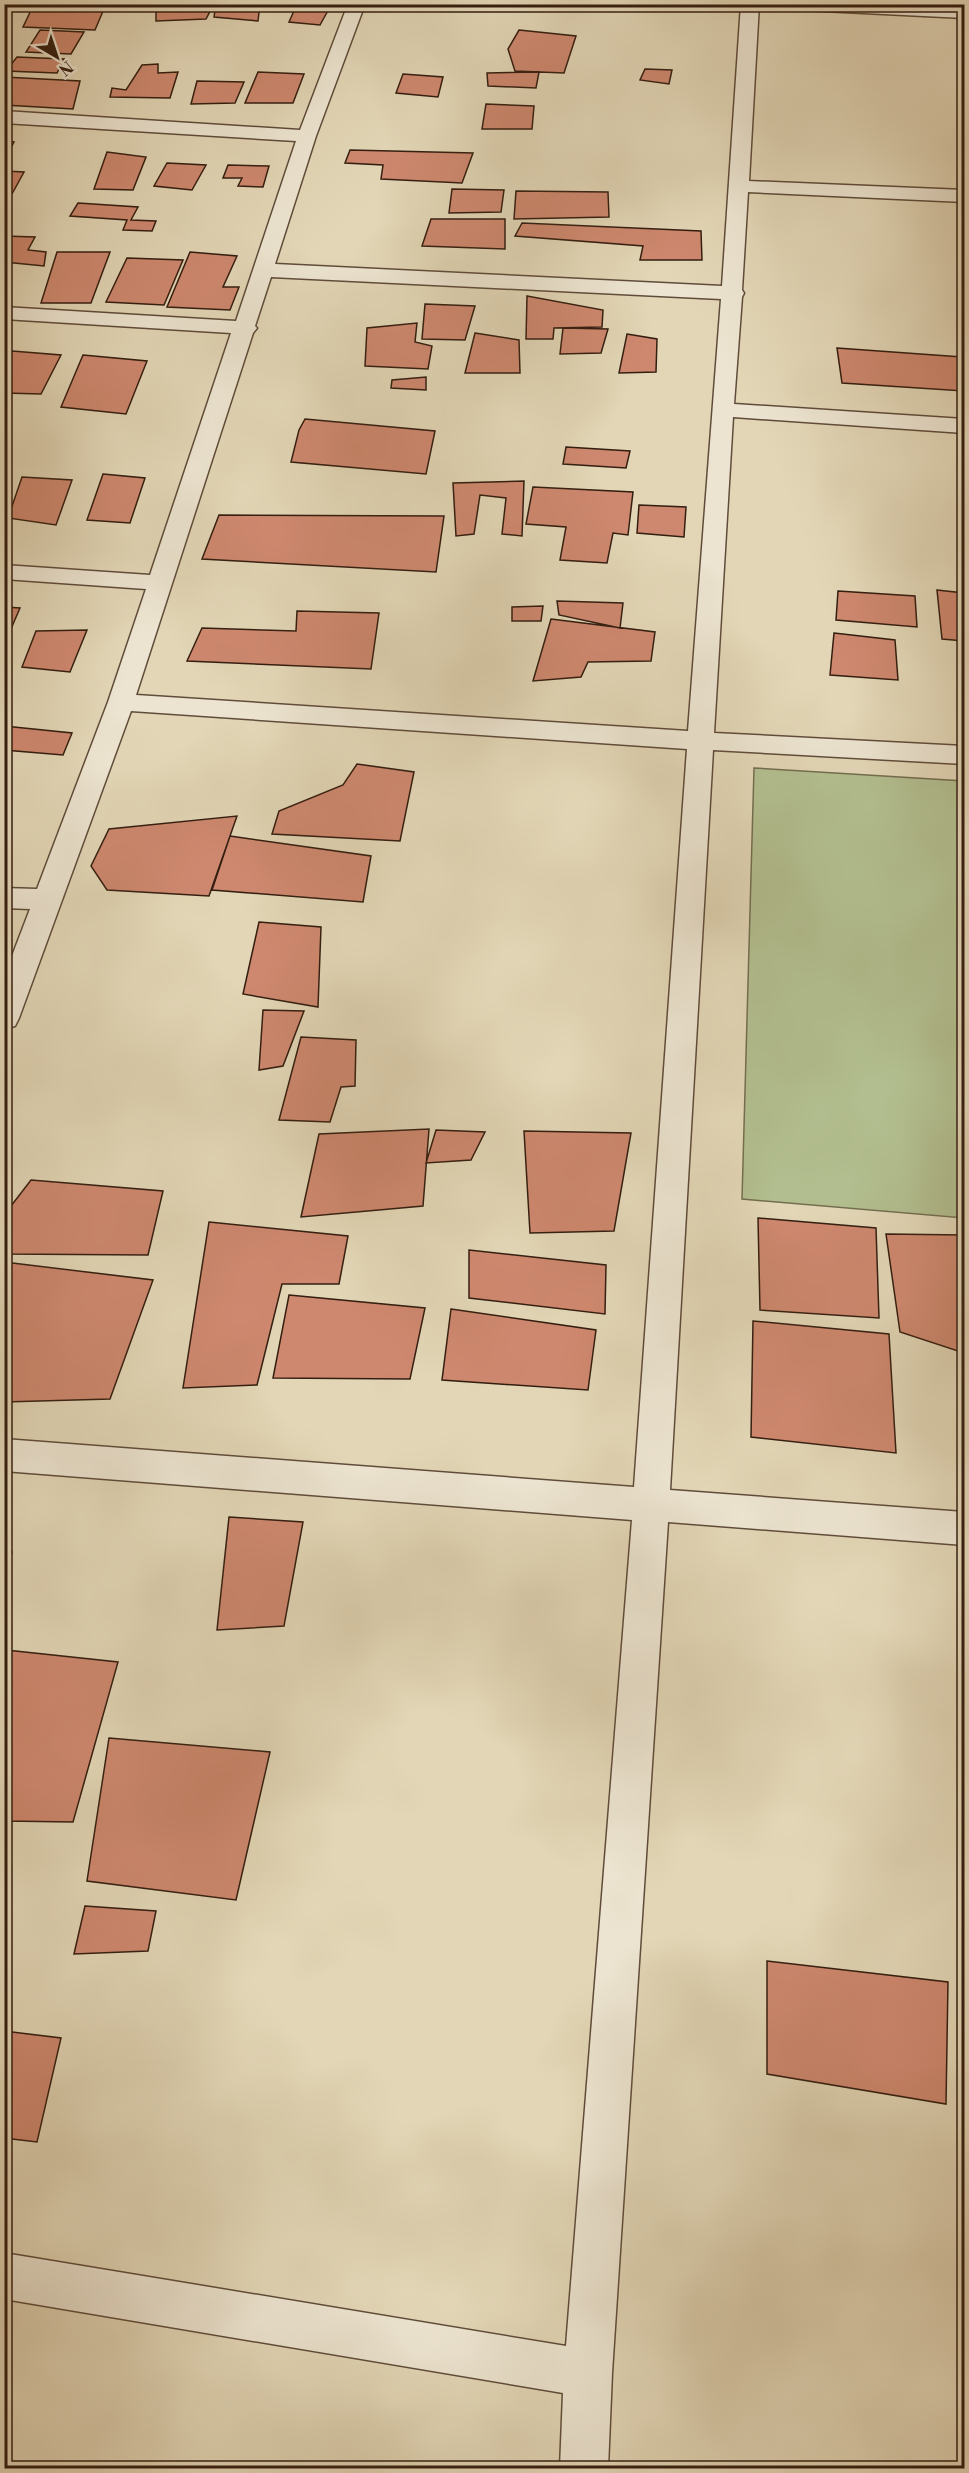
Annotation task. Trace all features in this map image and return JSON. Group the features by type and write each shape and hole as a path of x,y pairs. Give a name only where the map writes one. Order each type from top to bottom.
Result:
{"street":[{"path":"4,1018 121,702 246,328 262,270 307,136 357,4"},
{"path":"584,2469 588,2373 651,1504 722,410 734,292 738,186 750,4"},
{"path":"782,4 964,13"},
{"path":"4,117 307,136"},
{"path":"738,186 964,196"},
{"path":"262,270 734,292"},
{"path":"4,313 246,328"},
{"path":"722,410 964,426"},
{"path":"4,572 159,583"},
{"path":"121,702 701,741 964,754"},
{"path":"4,898 49,900"},
{"path":"4,1455 964,1528"},
{"path":"4,2276 588,2373"}],"green space":[{"path":"754,768 964,781 964,1218 742,1199"}],"building":[{"path":"34,4 106,4 95,30 23,27"},
{"path":"156,4 214,4 206,19 156,21"},
{"path":"216,4 260,4 258,21 214,17"},
{"path":"297,4 330,7 320,25 289,22"},
{"path":"40,30 84,32 71,54 26,52"},
{"path":"519,30 576,36 564,73 515,71 508,49"},
{"path":"17,57 64,59 57,73 6,71"},
{"path":"158,64 158,73 178,72 170,98 110,97 112,88 126,90 142,65"},
{"path":"645,69 672,70 669,84 640,80"},
{"path":"258,72 304,74 293,103 245,103"},
{"path":"539,72 536,88 488,86 487,73"},
{"path":"403,74 443,77 438,97 396,93"},
{"path":"4,77 80,81 73,109 4,105"},
{"path":"197,81 244,82 235,103 191,104"},
{"path":"486,104 534,106 532,129 482,129"},
{"path":"4,141 14,142 6,157 4,157"},
{"path":"350,150 473,153 462,183 381,179 383,165 345,163"},
{"path":"107,152 146,157 133,190 94,189"},
{"path":"167,163 206,165 192,190 154,186"},
{"path":"228,165 269,166 263,187 238,186 242,178 223,178"},
{"path":"4,171 24,172 12,194 4,193"},
{"path":"452,189 504,190 501,212 449,213"},
{"path":"516,191 608,192 609,217 514,219"},
{"path":"78,203 138,207 131,220 156,221 152,231 123,230 127,220 70,216"},
{"path":"431,219 505,219 505,249 422,246"},
{"path":"522,223 701,231 702,260 640,260 643,246 515,236"},
{"path":"4,236 35,237 28,250 46,252 44,266 4,262"},
{"path":"57,252 110,252 91,303 41,303"},
{"path":"190,252 237,256 223,287 239,287 230,310 167,307"},
{"path":"127,258 183,260 164,305 106,302"},
{"path":"527,296 603,310 602,327 554,328 553,339 526,339"},
{"path":"425,304 475,306 465,340 422,339"},
{"path":"417,323 415,342 432,346 428,369 365,366 367,328"},
{"path":"563,328 608,329 601,353 560,354"},
{"path":"475,333 519,340 520,373 465,373"},
{"path":"627,334 657,339 656,372 619,373"},
{"path":"837,348 962,357 964,391 842,383"},
{"path":"12,351 61,355 41,394 4,393 4,369"},
{"path":"83,355 147,361 126,414 61,407"},
{"path":"426,377 426,390 391,388 392,380"},
{"path":"305,419 435,431 426,474 291,462 299,430"},
{"path":"566,447 630,451 626,468 563,464"},
{"path":"103,474 145,478 130,523 87,520"},
{"path":"22,477 72,480 56,525 8,518"},
{"path":"524,481 522,536 502,534 506,498 480,495 474,534 456,536 453,483"},
{"path":"533,487 633,492 628,535 613,533 607,563 560,560 566,527 526,524"},
{"path":"639,505 686,507 684,537 637,533"},
{"path":"219,515 444,516 436,572 202,559"},
{"path":"937,590 964,593 964,641 942,639"},
{"path":"838,591 915,596 917,627 836,620"},
{"path":"557,601 623,603 620,628 559,615"},
{"path":"543,606 541,621 512,621 512,607"},
{"path":"4,607 20,608 4,645"},
{"path":"297,611 379,613 371,669 187,661 202,628 296,631"},
{"path":"551,619 655,632 651,661 588,662 581,677 533,681"},
{"path":"87,630 70,672 22,667 36,631"},
{"path":"834,633 895,640 898,680 830,675"},
{"path":"4,726 72,733 63,755 4,750"},
{"path":"357,764 414,772 400,841 272,834 279,811 343,785"},
{"path":"237,816 209,896 107,890 91,866 109,829"},
{"path":"230,836 371,856 363,902 212,890"},
{"path":"259,922 321,927 318,1007 243,994"},
{"path":"263,1010 304,1011 283,1066 259,1070"},
{"path":"301,1037 356,1040 355,1086 341,1087 330,1122 279,1120"},
{"path":"429,1129 423,1206 301,1217 319,1134"},
{"path":"436,1130 485,1132 471,1160 426,1163"},
{"path":"524,1131 631,1133 614,1231 530,1233"},
{"path":"31,1180 163,1191 148,1255 4,1254 4,1215"},
{"path":"758,1218 876,1228 879,1318 760,1310"},
{"path":"209,1222 348,1236 339,1284 282,1284 257,1385 183,1388"},
{"path":"886,1234 964,1235 964,1353 900,1332"},
{"path":"469,1250 606,1265 605,1314 469,1298"},
{"path":"4,1262 153,1280 110,1399 4,1402"},
{"path":"289,1295 425,1308 410,1379 273,1378"},
{"path":"451,1309 596,1330 588,1390 442,1380"},
{"path":"753,1321 889,1334 896,1453 751,1437"},
{"path":"229,1517 303,1522 284,1626 217,1630"},
{"path":"4,1549 12,1552 4,1580"},
{"path":"6,1650 118,1662 73,1822 4,1821"},
{"path":"109,1738 270,1752 236,1900 87,1881"},
{"path":"85,1906 156,1911 148,1951 74,1954"},
{"path":"767,1961 948,1982 946,2104 767,2074"},
{"path":"4,2031 61,2038 37,2142 4,2138"}]}
